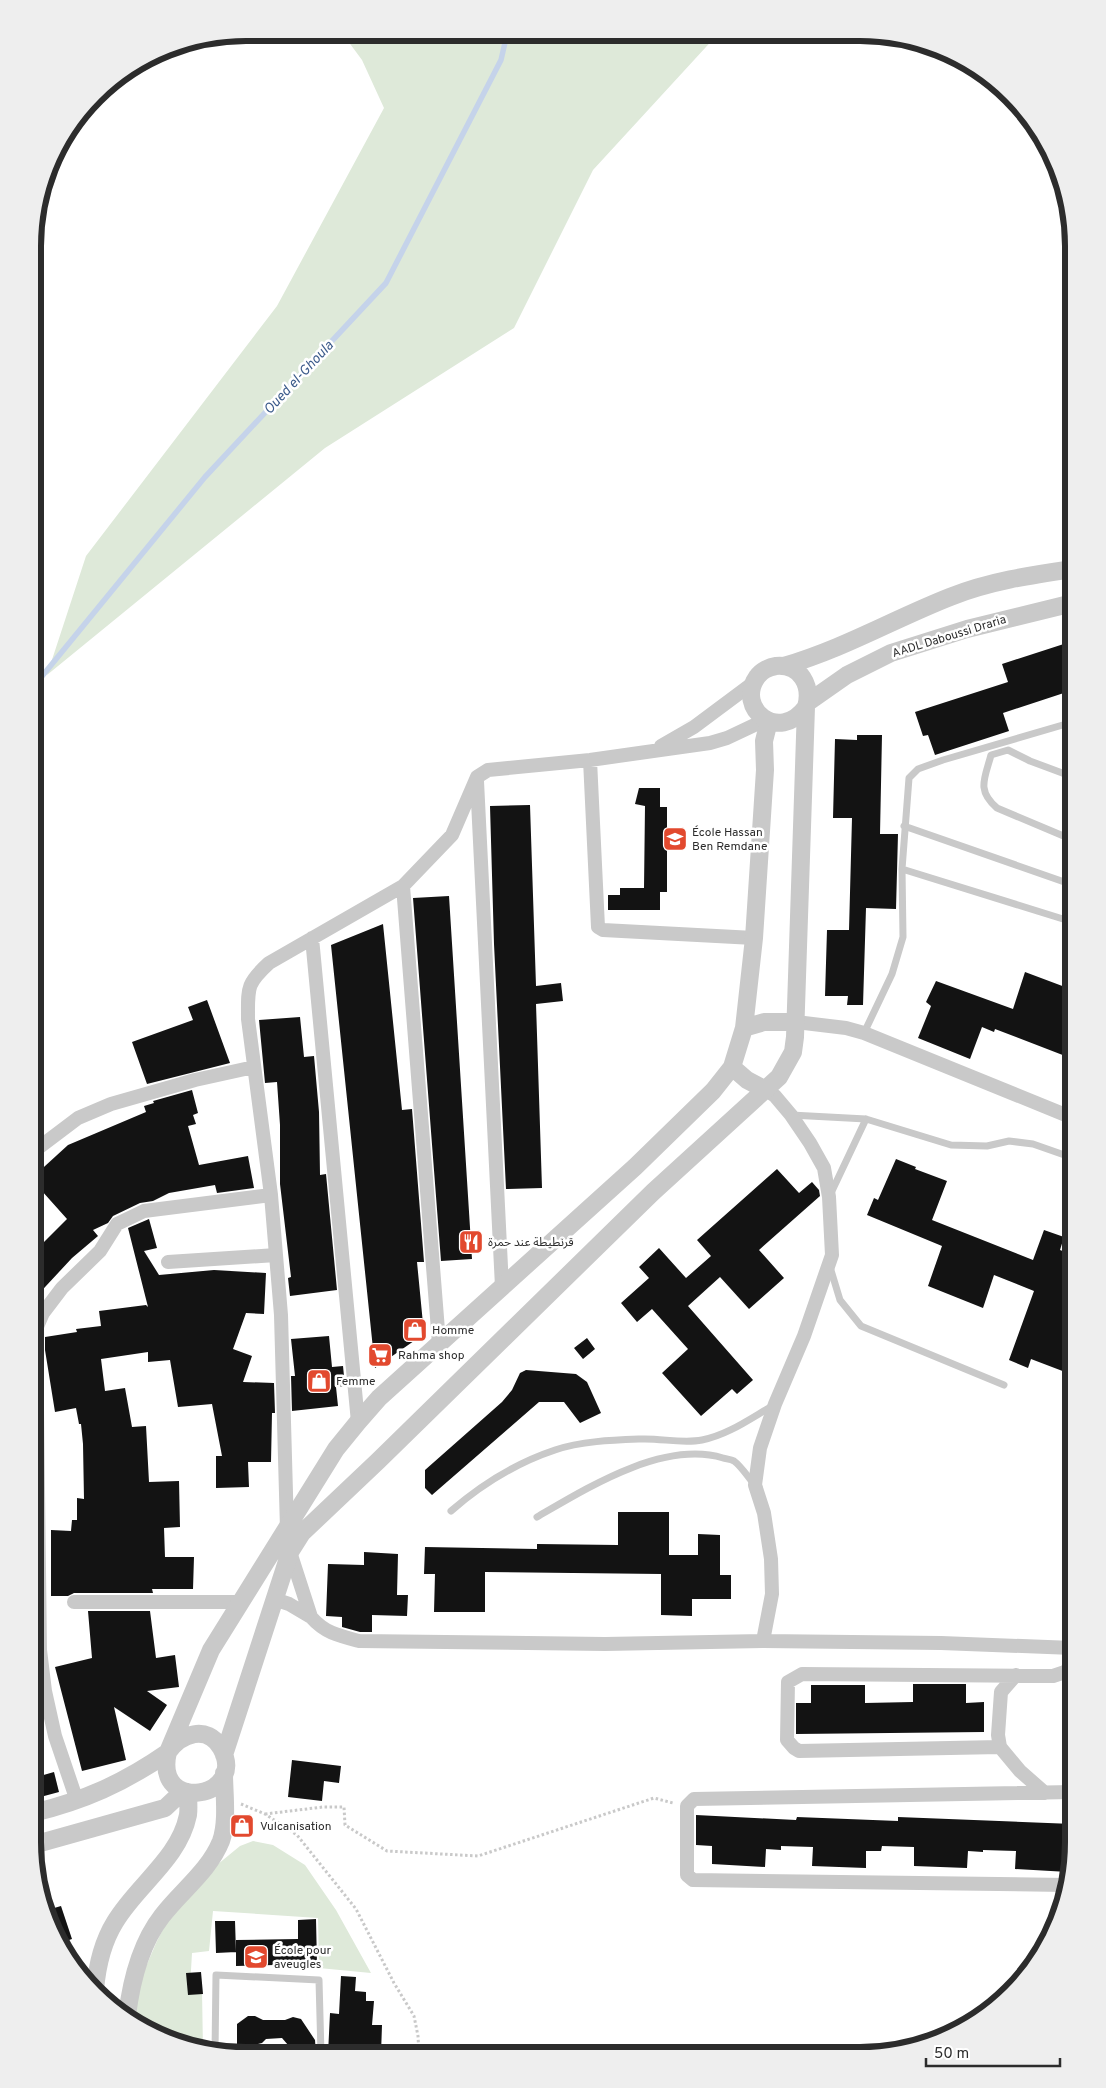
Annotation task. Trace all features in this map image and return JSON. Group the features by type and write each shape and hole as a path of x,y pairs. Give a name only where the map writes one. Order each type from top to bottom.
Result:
{"street":[{"path":"807,705 800,716 790,722 779,724 767,720 757,713 752,703 753,683 758,675 766,669 784,666 842,647 951,596 1019,577 1065,569"},
{"name":"AADL Daboussi Draria","path":"807,705 847,675 891,653 967,629 1065,605"},
{"path":"767,720 764,741 765,770 754,938 744,1028 732,1067 713,1091 635,1167 380,1398 336,1449 211,1650 166,1762 167,1773 176,1786 185,1792 201,1794 214,1788 221,1780 224,1764 274,1599 290,1552 302,1533 646,1199 766,1090 779,1077 793,1052 796,1022 807,705 809,697 808,686 802,677 794,670 784,666"},
{"path":"651,751 694,727 753,683"},
{"path":"287,1529 281,1315 271,1195 248,1019 248,991 254,977 269,963 403,886 452,835 477,777 488,770 590,760 710,743 727,738 767,720"},
{"path":"590,760 598,926 603,930 754,938"},
{"path":"477,777 502,1287"},
{"path":"403,886 439,1343"},
{"path":"312,938 358,1422"},
{"path":"744,1028 775,1021 836,1026 864,1033 1065,1115"},
{"path":"41,1146 78,1118 111,1104 195,1080 254,1067"},
{"path":"732,1067 747,1080 776,1096 791,1115 824,1168 829,1197 832,1255 804,1336 775,1404 760,1448 755,1485 764,1513 771,1559 772,1594 763,1641"},
{"path":"41,1318 62,1288 100,1251 117,1224 144,1211 271,1195"},
{"path":"168,1262 276,1255"},
{"path":"290,1552 311,1617"},
{"path":"274,1599 290,1604 311,1617 320,1627 335,1635 359,1641 605,1644 763,1641 941,1643 1065,1648"},
{"path":"74,1602 241,1602"},
{"path":"41,1658 45,1691 55,1736 77,1801"},
{"path":"1000,1747 800,1751 794,1748 787,1740 788,1682 802,1674 1053,1676 1065,1672"},
{"path":"1016,1675 1002,1692 998,1735 1000,1747 1020,1771 1046,1793"},
{"path":"41,1811 77,1801 112,1787 168,1753 175,1742 184,1736 200,1734 216,1741 224,1764 224,1821 221,1840 206,1866 161,1917 134,1974 128,2009"},
{"path":"41,1843 165,1808 185,1792"},
{"path":"96,1981 97,1965 115,1922 130,1901 177,1846 188,1813 185,1792"},
{"path":"1060,1885 693,1880 687,1875 687,1806 694,1799 1065,1792"}],"lane":[{"path":"864,1033 892,974 902,937 902,869 909,778 913,772 943,760 1065,724"},
{"path":"1007,740 1008,750"},
{"path":"1065,774 1030,761 1008,750 991,755 983,789 987,799 997,808 1065,837"},
{"path":"904,826 1065,882"},
{"path":"902,869 1065,918"},
{"path":"791,1115 866,1119 951,1144 987,1146 1009,1141 1033,1144 1065,1155"},
{"path":"829,1197 866,1119"},
{"path":"829,1264 840,1300 861,1326 1004,1385"},
{"path":"451,1511 475,1490 513,1467 556,1449 590,1443 644,1439 700,1440 720,1435 775,1404"},
{"path":"538,1517 593,1486 632,1468 674,1455 711,1454 734,1461 755,1485"},
{"path":"215,2044 216,1975 319,1980 321,2047"}],"path":[{"path":"224,1793 236,1801 266,1814 296,1835 356,1909 394,1983 414,2016 419,2047"},
{"path":"266,1814 323,1807 344,1807 345,1825 388,1851 478,1856 654,1798 687,1806"}],"green space":[{"path":"348,41 711,41 593,170 514,328 325,448 47,675 86,556 277,306 384,108 362,60"},
{"path":"253,1841 273,1845 305,1865 336,1910 371,1973 319,1968 318,1918 213,1911 209,1951 192,1953 190,1987 202,1990 203,2042 155,2026 134,2013 141,1978 175,1906 212,1869 240,1846"}],"building":[{"path":"1065,644 1065,693 1003,713 1009,731 935,755 928,735 923,736 915,712 1008,682 1002,664"},
{"path":"857,735 882,735 880,834 898,834 896,909 866,908 863,1005 847,1005 848,996 825,996 827,930 849,930 852,818 833,818 835,739 857,740"},
{"path":"639,788 660,788 660,807 667,807 667,892 660,892 660,910 608,910 608,895 620,895 620,888 644,888 645,806 635,804"},
{"path":"530,805 536,986 561,983 563,1001 536,1004 542,1188 506,1189 494,944 490,806"},
{"path":"449,896 472,1259 441,1261 413,898"},
{"path":"383,924 402,1110 412,1109 424,1262 417,1262 424,1334 375,1368 331,945"},
{"path":"1025,972 1065,987 1065,1056 995,1029 994,1032 982,1027 970,1059 918,1038 931,1006 926,1002 936,981 1013,1009"},
{"path":"207,1000 230,1063 147,1084 132,1042 193,1020 188,1007"},
{"path":"300,1017 304,1057 314,1056 319,1112 320,1175 326,1174 337,1290 290,1296 288,1278 291,1277 280,1184 280,1125 277,1082 265,1083 259,1020"},
{"path":"192,1090 198,1113 193,1115 196,1124 188,1126 199,1165 248,1156 254,1188 217,1193 215,1185 169,1193 153,1201 140,1203 113,1216 108,1223 93,1230 98,1236 72,1258 41,1291 41,1245 67,1219 41,1190 41,1170 68,1145 146,1112 144,1106 154,1103 153,1101"},
{"path":"896,1159 916,1167 915,1169 947,1181 932,1220 1033,1260 1044,1230 1064,1237 1060,1250 1065,1252 1065,1372 1031,1359 1028,1368 1009,1360 1034,1291 994,1275 983,1308 928,1286 942,1246 867,1215 874,1198 878,1200"},
{"path":"777,1169 799,1193 812,1182 819,1190 820,1196 759,1250 784,1278 749,1309 720,1277 688,1306 753,1380 737,1394 732,1389 701,1416 662,1373 688,1349 652,1309 637,1322 621,1303 649,1278 639,1267 659,1248 686,1278 711,1256 697,1240"},
{"path":"149,1219 157,1248 144,1251 159,1275 214,1270 266,1273 264,1314 246,1313 233,1349 252,1356 243,1382 274,1383 275,1413 272,1413 271,1462 248,1462 249,1487 216,1488 216,1456 222,1456 212,1404 178,1407 170,1360 148,1362 148,1352 101,1359 105,1391 125,1388 132,1427 146,1426 149,1482 179,1481 180,1527 164,1528 165,1557 194,1557 193,1589 152,1589 153,1593 74,1593 68,1596 51,1596 51,1530 71,1531 72,1520 77,1520 77,1498 84,1499 83,1444 81,1424 79,1424 76,1408 55,1412 45,1350 45,1337 77,1332 76,1329 101,1326 99,1311 146,1305 148,1307 128,1228"},
{"path":"329,1336 332,1367 343,1366 345,1386 336,1387 338,1406 292,1411 291,1376 295,1376 291,1339"},
{"path":"587,1338 595,1349 583,1359 574,1348"},
{"path":"526,1370 576,1374 587,1382 601,1413 580,1423 564,1402 539,1402 432,1495 425,1488 425,1470 502,1402 512,1390 520,1373"},
{"path":"618,1512 669,1512 669,1555 698,1555 698,1534 720,1535 720,1575 731,1575 731,1599 692,1599 692,1616 661,1615 661,1574 485,1572 485,1612 434,1612 435,1574 424,1574 425,1547 537,1549 537,1544 618,1545"},
{"path":"364,1552 398,1554 397,1595 408,1595 407,1616 372,1615 372,1632 360,1632 342,1627 342,1617 326,1616 328,1564 364,1565"},
{"path":"88,1611 150,1611 156,1658 175,1655 179,1687 147,1691 167,1705 150,1731 114,1707 126,1760 82,1771 55,1667 92,1658"},
{"path":"913,1684 966,1684 966,1703 984,1702 984,1732 796,1734 796,1703 811,1703 811,1685 865,1685 865,1703 913,1702"},
{"path":"292,1760 341,1766 339,1783 324,1781 322,1801 288,1797"},
{"path":"54,1772 59,1792 41,1797 41,1776"},
{"path":"696,1815 796,1820 797,1817 898,1821 898,1817 1065,1824 1063,1872 1015,1869 1016,1851 968,1851 967,1868 914,1866 914,1847 882,1846 881,1851 866,1851 866,1868 812,1866 813,1847 781,1846 781,1850 766,1849 765,1867 712,1864 712,1846 696,1845"},
{"path":"61,1906 72,1939 67,1941 52,1909"},
{"path":"316,1919 317,1964 236,1966 236,1940 298,1939 298,1920"},
{"path":"215,1921 235,1921 236,1952 216,1953"},
{"path":"201,1972 203,1994 188,1995 186,1973"},
{"path":"341,1976 356,1977 355,1991 366,1992 366,2001 374,2001 372,2025 382,2025 381,2047 328,2047 330,2013 339,2014"},
{"path":"248,2016 255,2016 263,2020 285,2020 293,2017 301,2019 315,2040 316,2047 294,2047 288,2045 282,2038 266,2039 262,2043 254,2045 254,2047 237,2046 237,2024"}],"waterway":[{"name":"Oued el-Ghoula","path":"41,677 205,477 386,283 501,60 505,41"}],"place":[{"name":"École Hassan Ben Remdane","path":"675,839"},
{"name":"قرنطيطة عند حمرة","path":"471,1242"},
{"name":"Homme","path":"415,1330"},
{"name":"Rahma shop","path":"380,1355"},
{"name":"Femme","path":"319,1381"},
{"name":"Vulcanisation","path":"242,1826"},
{"name":"École pour aveugles","path":"256,1957"}]}
